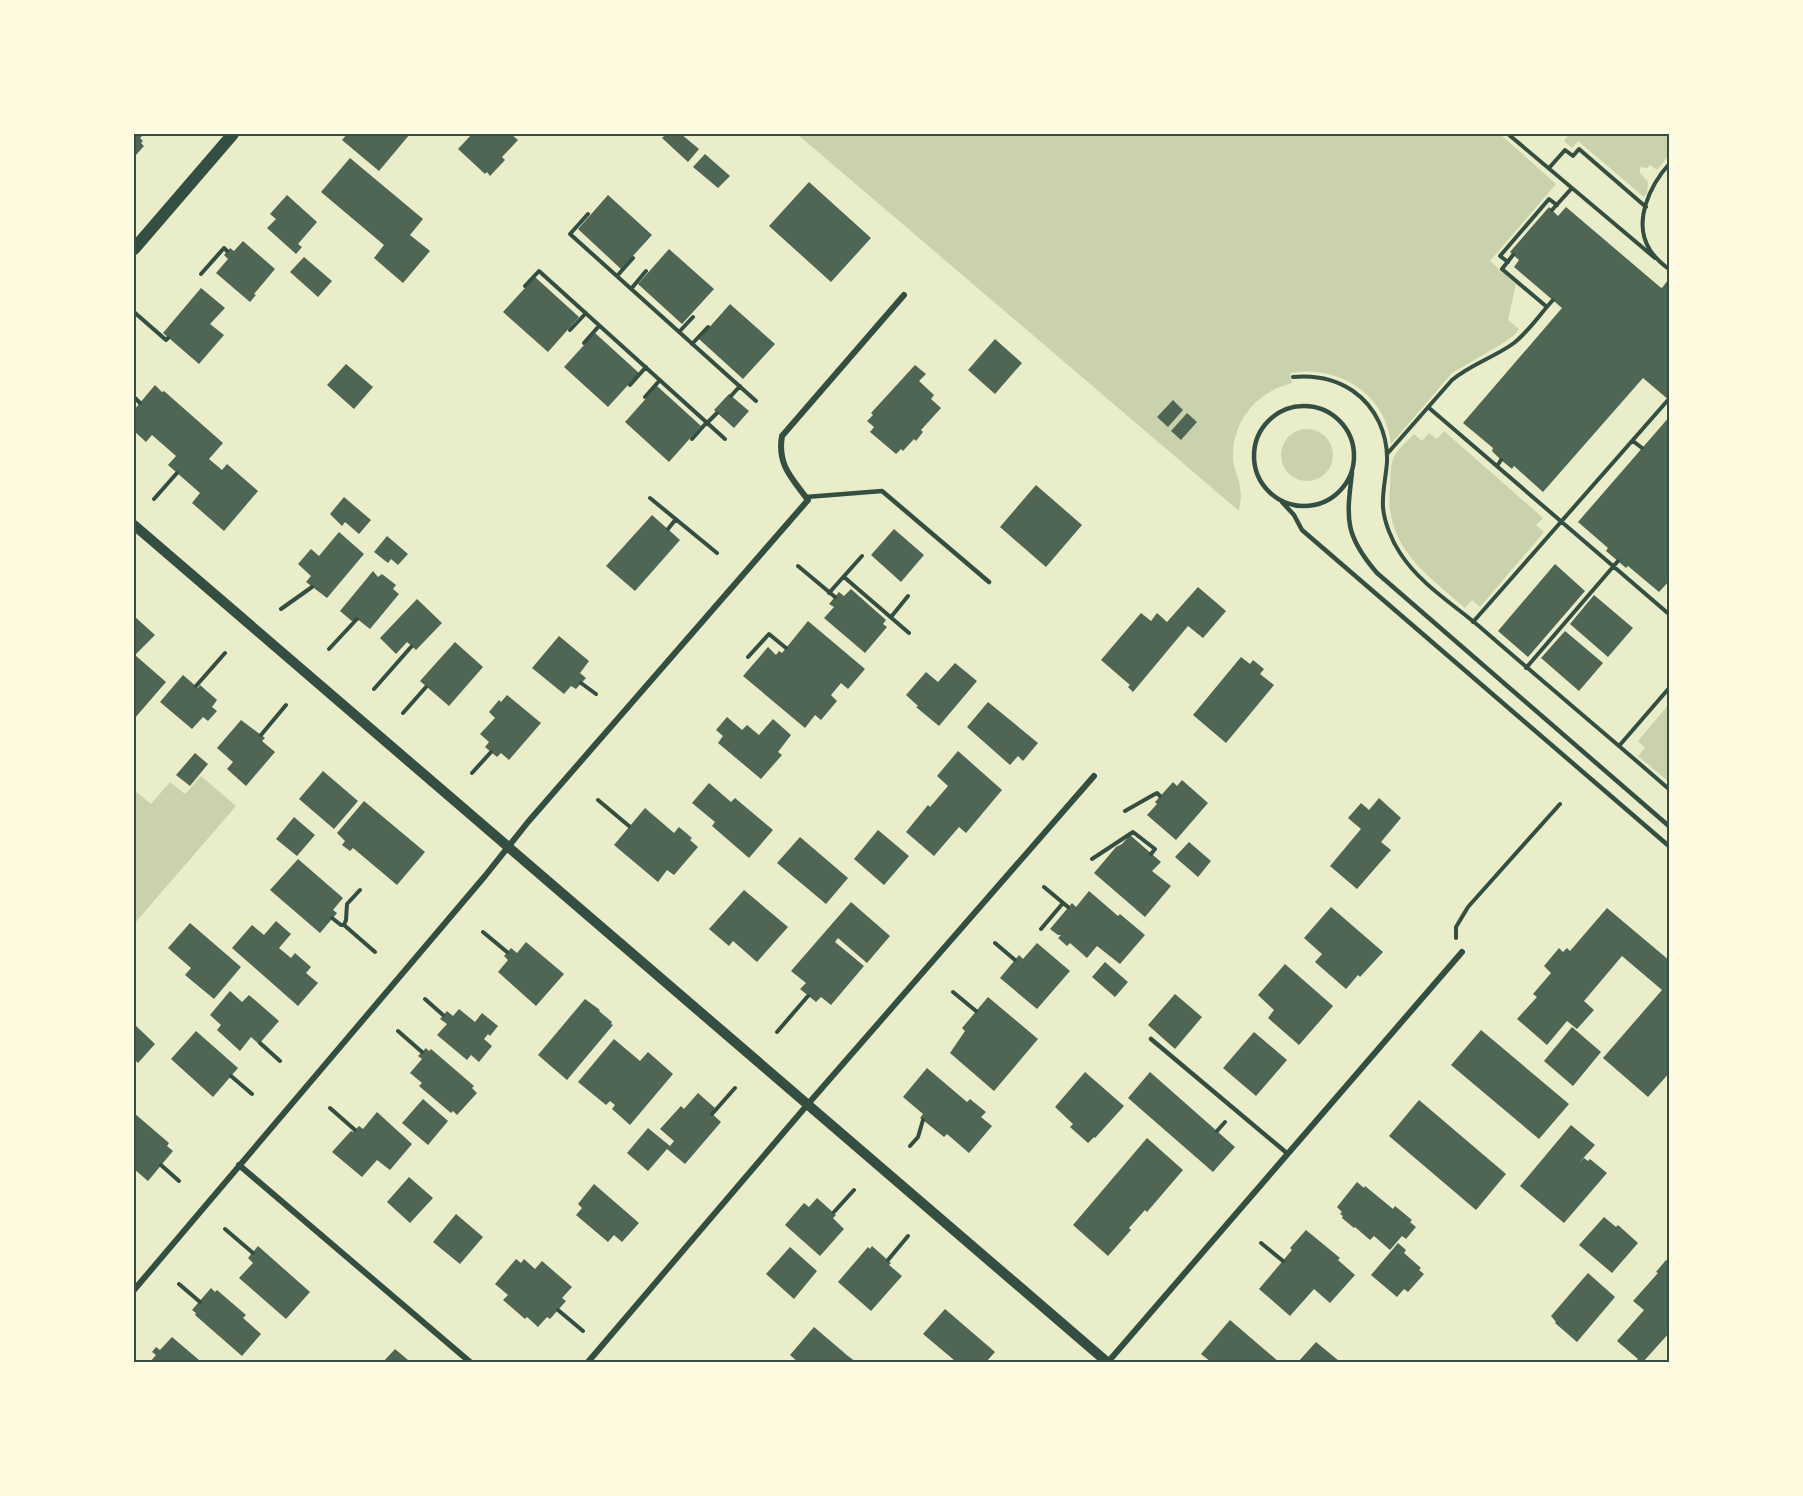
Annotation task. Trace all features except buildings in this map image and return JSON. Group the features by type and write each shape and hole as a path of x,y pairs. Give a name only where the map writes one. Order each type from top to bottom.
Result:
{"main road":[{"path":"134,249 233,134"}],"street":[{"path":"134,1290 508,849 528,822 808,500 784,466 782,436 904,295"},
{"path":"134,525 508,849 1108,1362 1461,953"},
{"path":"588,1362 808,1104 1094,776"},
{"path":"239,1165 470,1362"}],"lane":[{"path":"1670,827 1373,568 1356,544 1347,516 1355,458 1353,441 1346,427 1334,415 1319,408 1303,405 1287,408 1273,416 1261,429 1255,445 1254,462 1258,478 1268,492 1294,515 1302,530 1670,847"},
{"path":"1282,502 1298,507 1316,506 1331,500 1344,488 1352,474"},
{"path":"806,497 882,491 989,582"},
{"path":"1151,1039 1288,1154"}],"path":[{"path":"1508,134 1670,270"},
{"path":"1549,168 1565,150 1573,156 1579,149 1646,207"},
{"path":"1655,258 1648,248 1643,229 1646,207 1650,191 1657,178 1670,163"},
{"path":"1552,210 1572,188"},
{"path":"1508,262 1500,256 1528,223 1549,199 1557,205"},
{"path":"588,214 570,234 756,401"},
{"path":"201,274 224,248 227,251"},
{"path":"1513,255 1502,269 1547,307"},
{"path":"617,276 633,258"},
{"path":"525,286 539,271 725,439"},
{"path":"631,289 646,271"},
{"path":"1387,455 1460,374 1521,337 1553,300"},
{"path":"134,312 166,340 168,338"},
{"path":"570,330 585,313"},
{"path":"679,332 693,316"},
{"path":"584,343 599,326"},
{"path":"692,344 708,327"},
{"path":"630,385 646,367"},
{"path":"1293,377 1308,376 1331,380 1347,387 1372,410 1381,426 1387,455 1384,514 1395,545 1406,561 1526,668 1670,790"},
{"path":"645,396 660,380"},
{"path":"731,396 740,386"},
{"path":"134,397 140,403"},
{"path":"1473,622 1668,400"},
{"path":"1428,407 1670,615"},
{"path":"692,439 717,413"},
{"path":"1633,441 1642,448"},
{"path":"1497,466 1502,460"},
{"path":"154,499 177,473"},
{"path":"650,498 717,553"},
{"path":"668,529 676,519"},
{"path":"830,593 862,556"},
{"path":"1526,668 1618,561"},
{"path":"798,566 834,597"},
{"path":"844,576 909,633"},
{"path":"282,609 312,587"},
{"path":"891,617 908,596"},
{"path":"329,649 357,619"},
{"path":"748,657 769,634 786,648"},
{"path":"374,689 411,646"},
{"path":"196,686 225,653"},
{"path":"581,683 596,694"},
{"path":"403,713 426,687"},
{"path":"1619,746 1670,687"},
{"path":"261,735 286,705"},
{"path":"472,773 491,752"},
{"path":"1125,811 1157,793 1160,796"},
{"path":"598,800 629,826"},
{"path":"1461,953 1455,932 1461,916 1560,804"},
{"path":"1092,859 1133,832 1155,849 1151,854"},
{"path":"1044,887 1068,907"},
{"path":"345,926 347,904 360,890"},
{"path":"1041,929 1064,903"},
{"path":"332,918 375,952"},
{"path":"483,932 507,952"},
{"path":"995,943 1015,960"},
{"path":"953,992 976,1011"},
{"path":"777,1032 808,996"},
{"path":"425,999 443,1015"},
{"path":"398,1031 422,1052"},
{"path":"260,1043 280,1061"},
{"path":"231,1076 252,1094"},
{"path":"712,1114 735,1088"},
{"path":"330,1108 355,1130"},
{"path":"910,1146 918,1137 923,1120"},
{"path":"161,1165 179,1181"},
{"path":"834,1212 854,1190"},
{"path":"225,1229 253,1253"},
{"path":"888,1260 908,1236"},
{"path":"1261,1243 1283,1261"},
{"path":"179,1284 200,1302"},
{"path":"558,1310 583,1331"}],"green space":[{"path":"797,134 1500,134 1556,184 1490,261 1516,284 1508,320 1519,329 1514,335 1452,373 1391,444 1387,426 1380,411 1370,397 1357,386 1325,373 1308,371 1290,373 1292,383 1279,387 1257,401 1241,422 1236,434 1233,461 1241,491 1239,511"},
{"path":"1569,134 1669,134 1669,155 1657,170 1650,165 1647,168 1640,167 1640,173 1648,182 1647,193 1644,197 1578,141 1572,148 1564,141"},
{"path":"1302,429 1312,429 1321,433 1329,441 1333,455 1329,469 1321,477 1312,481 1302,481 1293,477 1285,469 1281,460 1281,450 1285,441 1293,433"},
{"path":"1444,431 1543,518 1536,525 1544,532 1480,607 1472,600 1465,608 1422,570 1401,542 1390,508 1391,465 1399,449 1414,434 1422,441 1429,433 1437,439"},
{"path":"1669,704 1669,782 1638,756 1645,748 1638,741"},
{"path":"201,776 236,806 134,924 134,790 151,804 170,782 185,794"}]}
